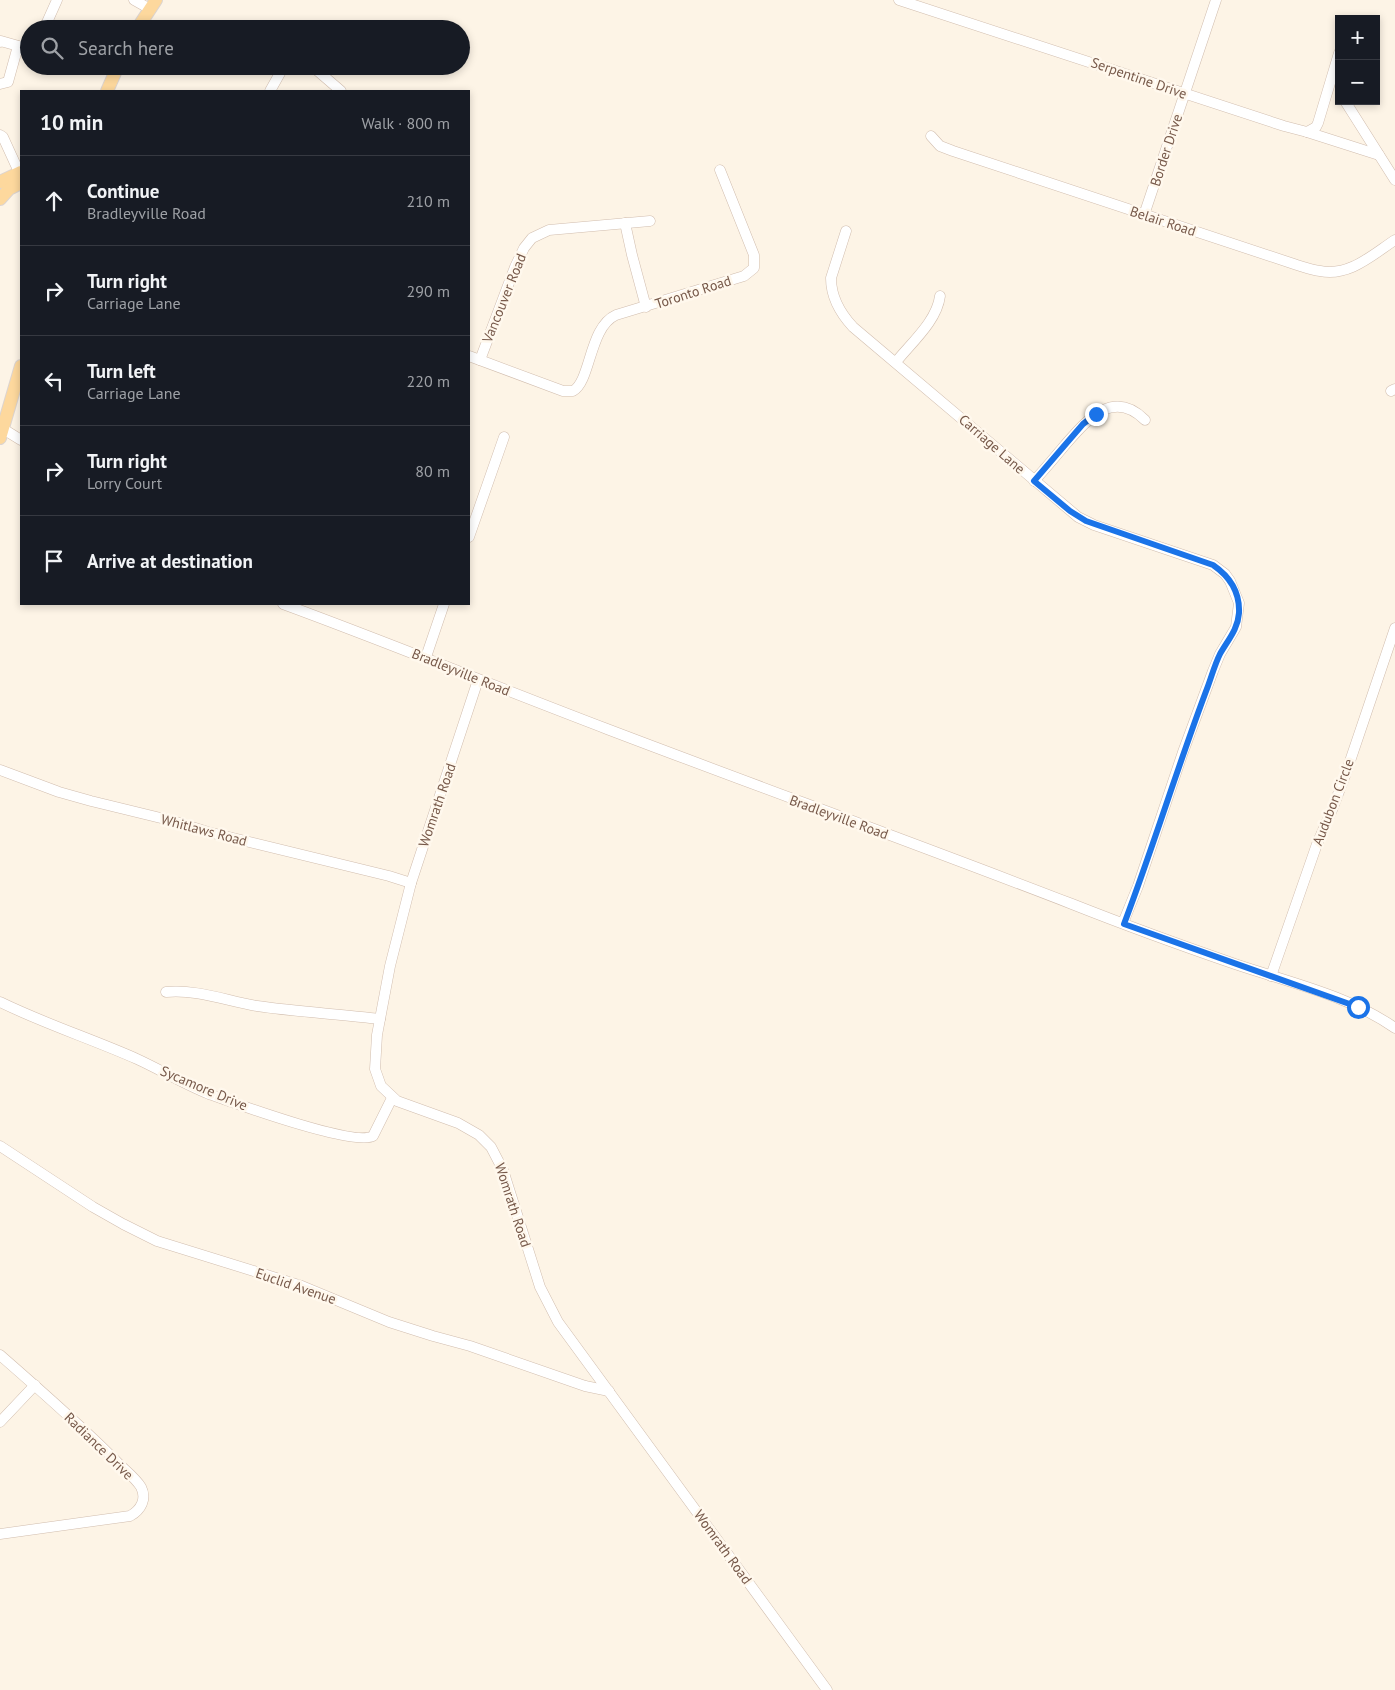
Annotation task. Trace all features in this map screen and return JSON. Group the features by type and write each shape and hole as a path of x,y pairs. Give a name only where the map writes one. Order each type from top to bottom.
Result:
{"main road":[{"path":"143,20 153,5"},
{"path":"107,90 114,75"},
{"path":"0,182 20,176"},
{"path":"0,199 20,177"},
{"path":"1,431 20,369"}],"street":[{"path":"48,20 57,0"},
{"path":"134,0 153,5"},
{"name":"Serpentine Drive","path":"899,0 1284,126 1379,155"},
{"name":"Border Drive","path":"1144,215 1216,0"},
{"path":"0,42 18,46 8,82 0,84"},
{"path":"1307,132 1318,124 1337,60"},
{"path":"271,90 279,75"},
{"path":"322,75 340,90"},
{"path":"1332,79 1335,84"},
{"path":"1348,105 1395,180"},
{"path":"0,135 3,137 20,174"},
{"name":"Belair Road","path":"931,136 940,146 953,151 1321,272 1333,272 1351,268 1395,240"},
{"name":"Toronto Road","path":"480,360 563,391 573,391 580,386 604,323 616,315 744,276 754,268 754,255 720,170"},
{"name":"Vancouver Road","path":"480,360 515,267 528,242 537,235 549,230 650,221"},
{"path":"625,223 646,307"},
{"name":"Carriage Lane","path":"846,231 831,278 832,293 836,303 853,327 1070,511 1086,521 1213,565 1225,574 1230,581 1239,603 1236,626 1220,654 1213,671 1124,924"},
{"path":"896,362 933,316 940,296"},
{"path":"470,356 480,360"},
{"path":"1034,481 1083,424 1096,414 1113,407 1126,407 1145,420"},
{"path":"1,431 20,440"},
{"path":"470,535 504,437"},
{"name":"Bradleyville Road","path":"286,605 426,657 478,680 1124,924 1352,1004 1381,1018 1395,1028"},
{"path":"426,657 444,605"},
{"name":"Audubon Circle","path":"1271,976 1316,844 1332,810 1346,773 1395,628"},
{"name":"Womrath Road","path":"478,680 411,883 390,966 376,1042 375,1069 382,1086 392,1098 403,1105 458,1123 479,1135 491,1147 504,1170 533,1270 548,1305 571,1342 609,1391 827,1690"},
{"name":"Whitlaws Road","path":"0,770 59,792 91,801 411,883"},
{"path":"166,992 182,990 273,1008 380,1019"},
{"name":"Sycamore Drive","path":"0,1002 29,1016 137,1059 207,1093 247,1108 335,1134 366,1139 373,1136 392,1098"},
{"name":"Euclid Avenue","path":"0,1146 101,1211 157,1241 302,1286 389,1322 470,1346 585,1386 609,1391"},
{"name":"Radiance Drive","path":"0,1355 104,1450 139,1484 143,1493 139,1509 130,1516 0,1534"},
{"path":"0,1422 35,1385"}],"route":[{"path":"1096,414 1083,424 1034,481 1078,517 1094,525 1208,562 1225,574 1234,588 1239,603 1236,626 1220,654 1213,671 1124,924 1358,1007"}]}
